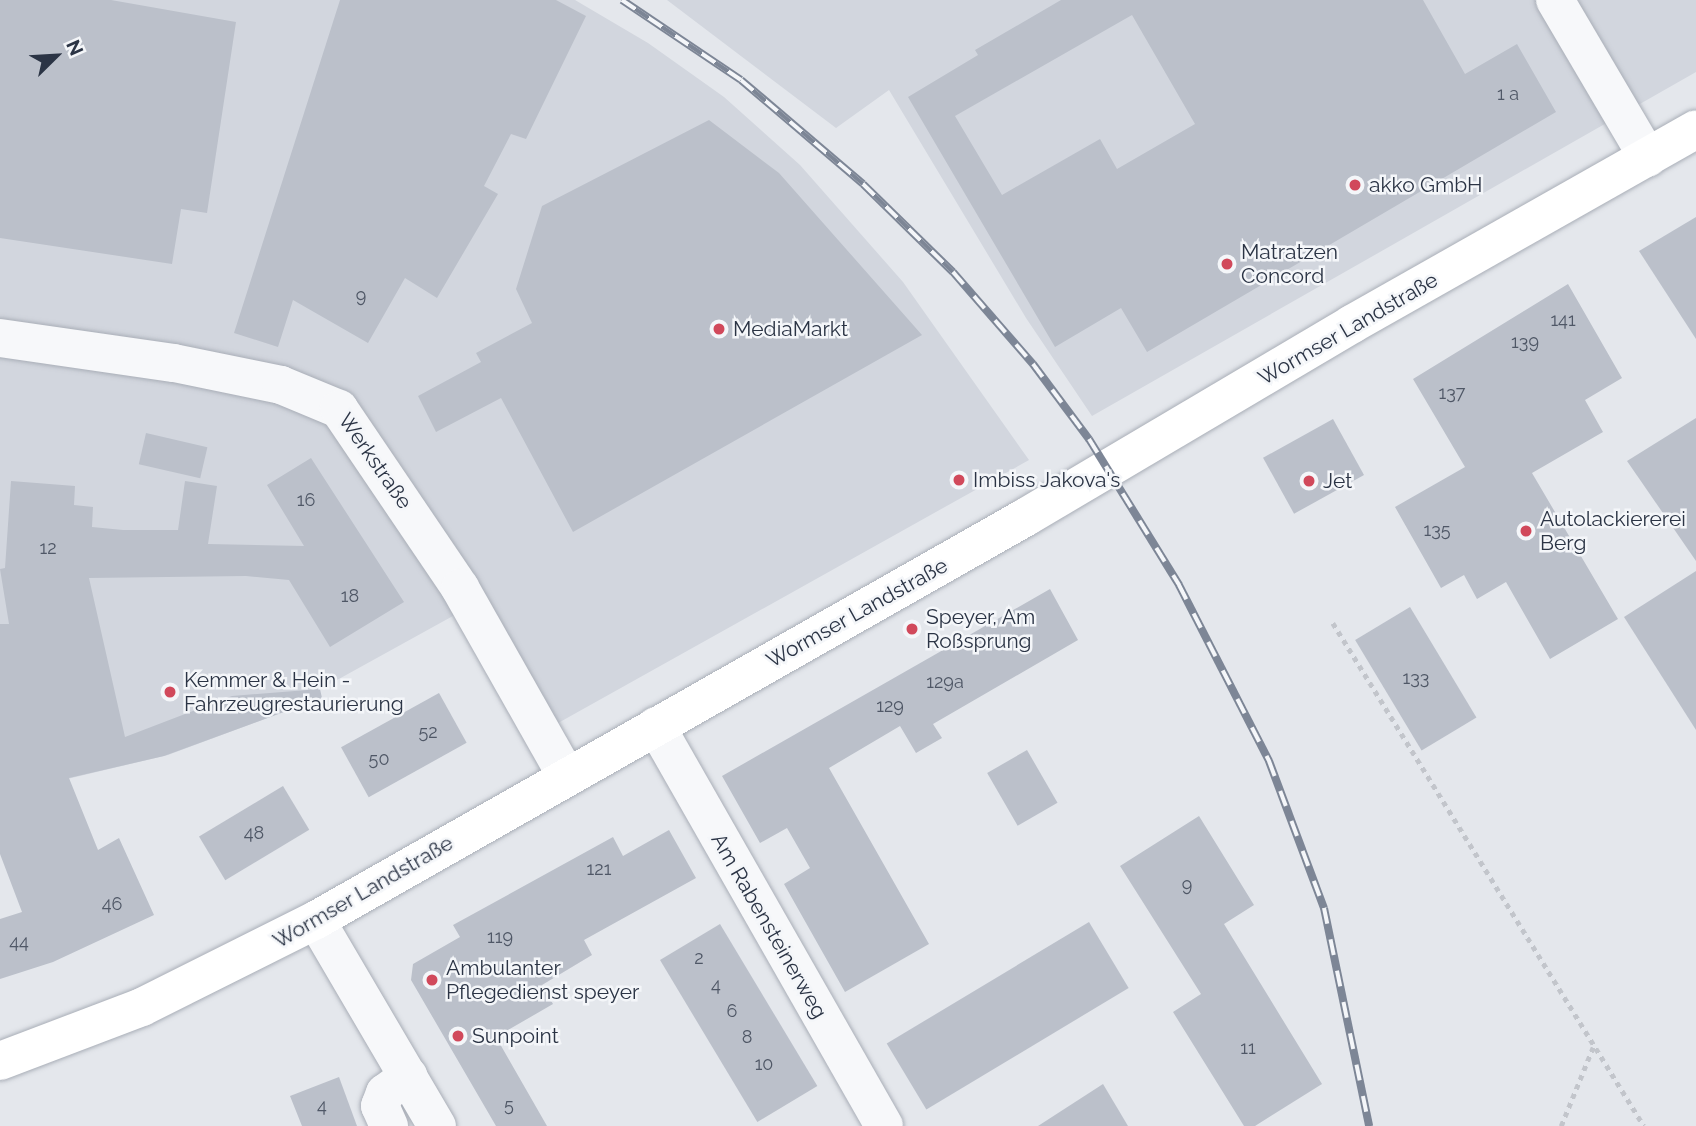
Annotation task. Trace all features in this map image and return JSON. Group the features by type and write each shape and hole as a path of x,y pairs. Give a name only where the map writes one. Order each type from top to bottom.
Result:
{"main road":[{"name":"Wormser Landstraße","path":"0,1061 142,1007 316,920 1696,129"}],"street":[{"path":"1555,0 1648,158"},
{"name":"Werkstraße","path":"0,338 174,363 281,384 339,409 460,588 567,777"},
{"name":"Am Rabensteinerweg","path":"656,726 884,1126"},
{"path":"316,920 438,1126"},
{"path":"389,1126 380,1106 384,1093 408,1076"}],"path":[{"path":"1333,623 1644,1126"},
{"path":"1561,1126 1593,1046"}],"shaded area":[{"path":"0,0 575,0 648,43 724,97 800,165 903,282 1029,460 542,732 471,606 270,717 168,755 0,795"},
{"path":"667,0 1696,0 1696,72 1092,416 1026,318 889,90 836,128"}],"building":[{"path":"0,0 111,0 236,22 207,213 181,209 172,264 0,238"},
{"path":"340,0 556,0 586,16 526,139 511,134 484,186 498,194 437,298 405,278 368,343 293,300 278,347 234,333"},
{"path":"1061,0 1423,0 1465,74 1517,44 1556,112 1147,352 1121,308 1055,347 908,97 978,55 975,50","holes":["1132,15 1195,124 1117,169 1100,139 1002,195 955,116"]},
{"name":"MediaMarkt","path":"709,120 779,173 922,335 573,532 501,398 436,432 418,396 481,362 476,353 532,323 516,289 542,206"},
{"path":"1696,217 1696,339 1639,251"},
{"path":"1568,284 1622,378 1585,400 1603,432 1532,473 1618,619 1550,659 1506,582 1477,599 1464,575 1441,588 1395,507 1465,467 1413,379"},
{"path":"1696,418 1696,561 1627,461"},
{"path":"1333,419 1364,475 1294,514 1263,458"},
{"path":"146,433 207,447 200,478 139,464"},
{"path":"311,458 404,602 330,647 289,580 246,576 89,578 125,737 232,696 320,689 322,698 164,756 69,778 98,850 119,838 154,915 53,962 0,979 0,919 22,912 0,854 0,624 9,624 0,569 5,568 11,481 75,486 74,505 93,507 92,527 123,530 178,530 185,481 217,486 208,544 304,546 267,485"},
{"path":"1696,571 1696,730 1624,617"},
{"path":"1050,589 1078,640 933,724 942,738 916,753 900,726 829,768 929,944 845,992 784,884 810,868 787,828 760,843 722,776"},
{"path":"1410,607 1476,718 1422,751 1355,640"},
{"path":"439,693 467,743 369,797 341,747"},
{"path":"1027,750 1058,803 1018,826 987,773"},
{"path":"283,786 309,830 225,880 199,836"},
{"path":"1199,816 1254,905 1224,924 1322,1084 1255,1126 1244,1126 1173,1012 1201,994 1120,866"},
{"path":"669,830 696,878 584,940 592,955 542,985 553,1004 496,1037 547,1126 496,1126 411,980 413,964 460,937 453,925 613,837 623,856"},
{"path":"1089,922 1129,988 926,1110 887,1044"},
{"path":"720,924 817,1086 757,1122 660,960"},
{"path":"339,1077 357,1126 302,1126 290,1096"},
{"path":"1103,1084 1128,1126 1038,1126"}],"railway":[{"path":"622,0 741,80 863,184 953,272 1033,364 1089,439 1179,585 1269,761 1324,908 1369,1126"}],"place":[{"name":"akko GmbH","path":"1355,185"},
{"name":"Matratzen Concord","path":"1227,264"},
{"name":"MediaMarkt","path":"719,329"},
{"name":"Imbiss Jakova's","path":"959,480"},
{"name":"Jet","path":"1309,481"},
{"name":"Autolackiererei Berg","path":"1526,531"},
{"name":"Speyer, Am Roßsprung","path":"912,629"},
{"name":"Kemmer & Hein - Fahrzeugrestaurierung","path":"170,692"},
{"name":"Ambulanter Pflegedienst speyer","path":"432,980"},
{"name":"Sunpoint","path":"458,1036"}]}
